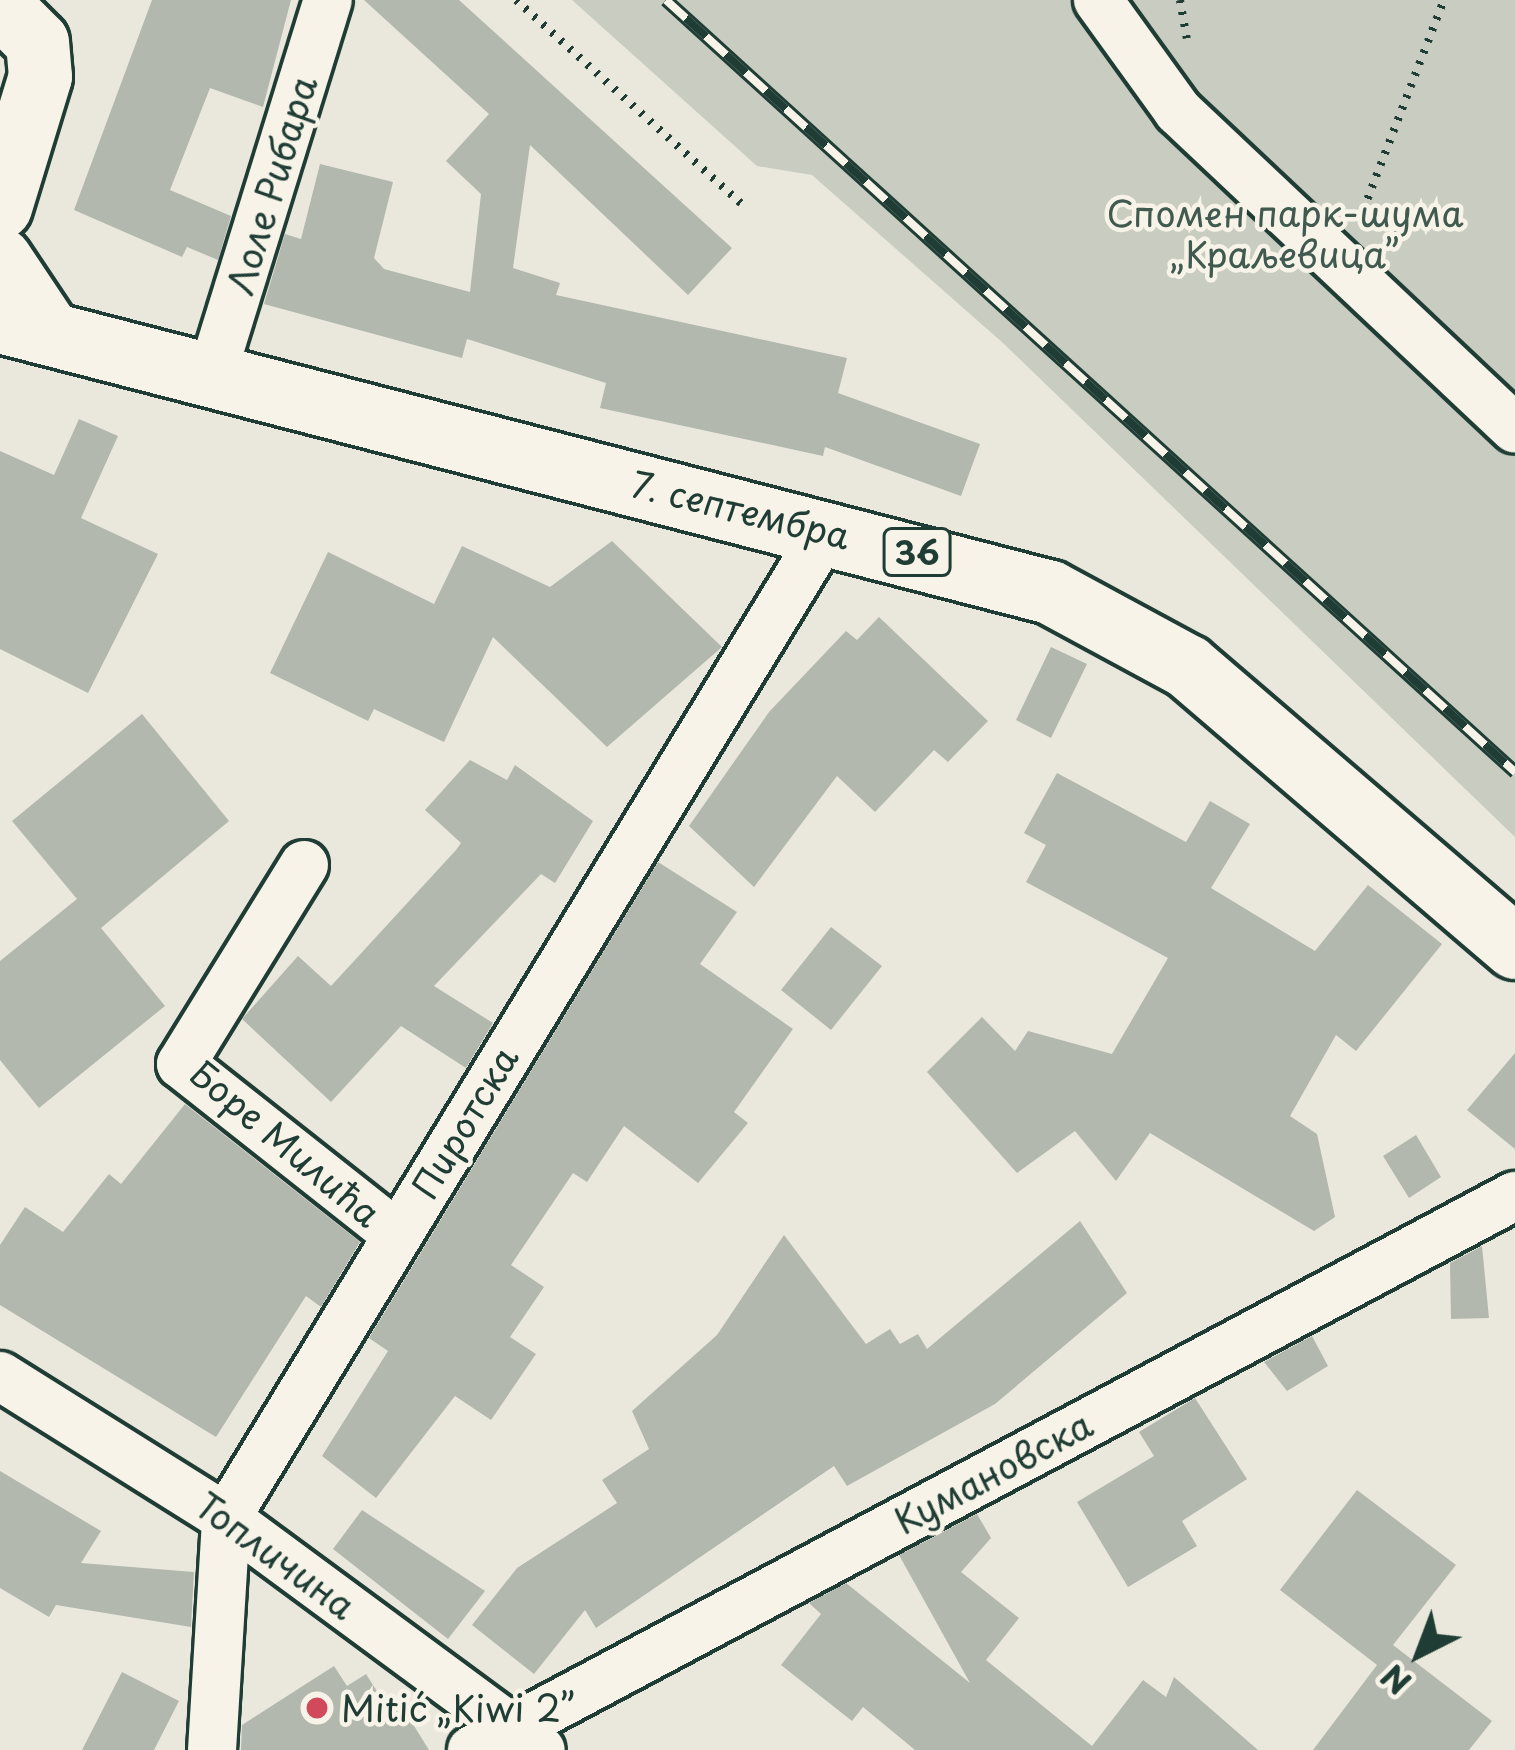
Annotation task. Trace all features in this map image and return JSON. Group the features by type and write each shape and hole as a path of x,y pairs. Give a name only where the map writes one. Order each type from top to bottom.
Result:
{"main road":[{"path":"0,207 37,91 19,24"},
{"name":"36","path":"0,259 23,324"},
{"name":"7. септембра","path":"23,324 987,570 1130,627 1515,946"}],"street":[{"name":"Лоле Рибара","path":"213,370 328,0"},
{"path":"1098,0 1178,111 1337,272 1515,429"},
{"name":"Пиротска","path":"212,1750 226,1518 826,531"},
{"name":"Боре Милића","path":"304,865 181,1064 396,1234"},
{"name":"Кумановска","path":"472,1750 527,1737 1515,1196"},
{"name":"Топличина","path":"0,1376 226,1518 527,1737"}],"path":[{"path":"516,0 745,207"},
{"path":"1337,272 1444,0"}],"green space":[{"name":"Спомен парк-шума „Краљевица”","path":"572,0 1515,0 1515,837 1003,343 812,175 757,166"}],"building":[{"path":"152,0 291,0 263,107 210,88 170,190 231,216 218,260 187,247 182,257 74,210"},
{"path":"364,0 459,0 732,248 688,295 530,145 513,268 560,283 556,295 847,358 838,393 980,444 961,496 825,447 823,456 600,408 606,383 467,339 462,358 264,304 285,234 301,239 320,164 393,182 374,258 384,269 470,292 481,194 446,161 489,114"},
{"path":"79,419 118,436 81,518 158,554 88,693 0,649 0,451 54,475"},
{"path":"612,541 722,647 607,747 493,637 444,742 374,709 368,721 270,673 328,552 434,604 462,546 550,587"},
{"path":"879,617 988,721 948,762 934,750 875,812 837,776 754,887 689,826 769,712 846,631 857,640"},
{"path":"1051,647 1087,664 1051,738 1016,720"},
{"path":"142,714 229,821 101,928 165,1006 39,1108 0,1060 0,961 77,899 12,821"},
{"path":"470,760 507,780 515,765 593,821 555,883 541,874 434,986 493,1023 466,1068 401,1026 331,1102 242,1019 298,956 331,986 456,850 461,843 425,810"},
{"path":"1057,773 1186,842 1210,801 1250,824 1211,888 1315,951 1368,885 1442,944 1356,1051 1336,1035 1290,1116 1317,1134 1335,1217 1314,1231 1150,1133 1116,1181 1075,1131 1017,1173 927,1072 982,1017 1015,1051 1028,1031 1112,1054 1168,958 1026,882 1046,845 1024,833"},
{"path":"658,862 737,912 700,964 793,1029 734,1112 748,1123 698,1183 624,1126 587,1182 573,1173 511,1265 544,1287 510,1337 536,1354 491,1420 455,1396 376,1498 322,1456 388,1351 369,1338"},
{"path":"831,927 882,966 831,1030 781,990"},
{"path":"1515,1053 1515,1149 1467,1110"},
{"path":"185,1104 360,1242 321,1307 306,1296 216,1437 0,1305 0,1245 25,1207 63,1232 109,1174 121,1184"},
{"path":"1416,1135 1441,1177 1409,1198 1383,1156"},
{"path":"1080,1221 1127,1293 995,1404 847,1486 834,1466 596,1628 585,1610 534,1674 472,1625 517,1568 617,1503 602,1480 649,1449 632,1411 717,1335 784,1235 866,1344 890,1329 900,1344 918,1334 927,1349"},
{"path":"1482,1246 1489,1318 1451,1319 1450,1263"},
{"path":"1312,1336 1328,1366 1287,1391 1264,1362"},
{"path":"1195,1398 1247,1479 1182,1521 1197,1546 1128,1587 1077,1502 1154,1456 1139,1432"},
{"path":"0,1471 101,1531 81,1563 194,1572 191,1627 56,1605 49,1617 0,1588"},
{"path":"1357,1490 1456,1565 1393,1645 1492,1721 1469,1750 1313,1750 1377,1665 1280,1590"},
{"path":"362,1510 485,1591 448,1639 333,1549"},
{"path":"977,1514 991,1538 961,1572 1019,1618 986,1660 1092,1746 1143,1680 1166,1697 1174,1677 1258,1750 915,1750 863,1707 852,1721 781,1665 821,1614 809,1603 846,1583 970,1683 899,1555"},
{"path":"334,1666 347,1686 366,1674 387,1707 398,1700 429,1750 241,1750 242,1725"},
{"path":"122,1672 179,1701 154,1750 82,1750"}],"railway":[{"path":"666,0 1515,772"}],"place":[{"name":"Mitić „Kiwi 2”","path":"317,1708"}]}
